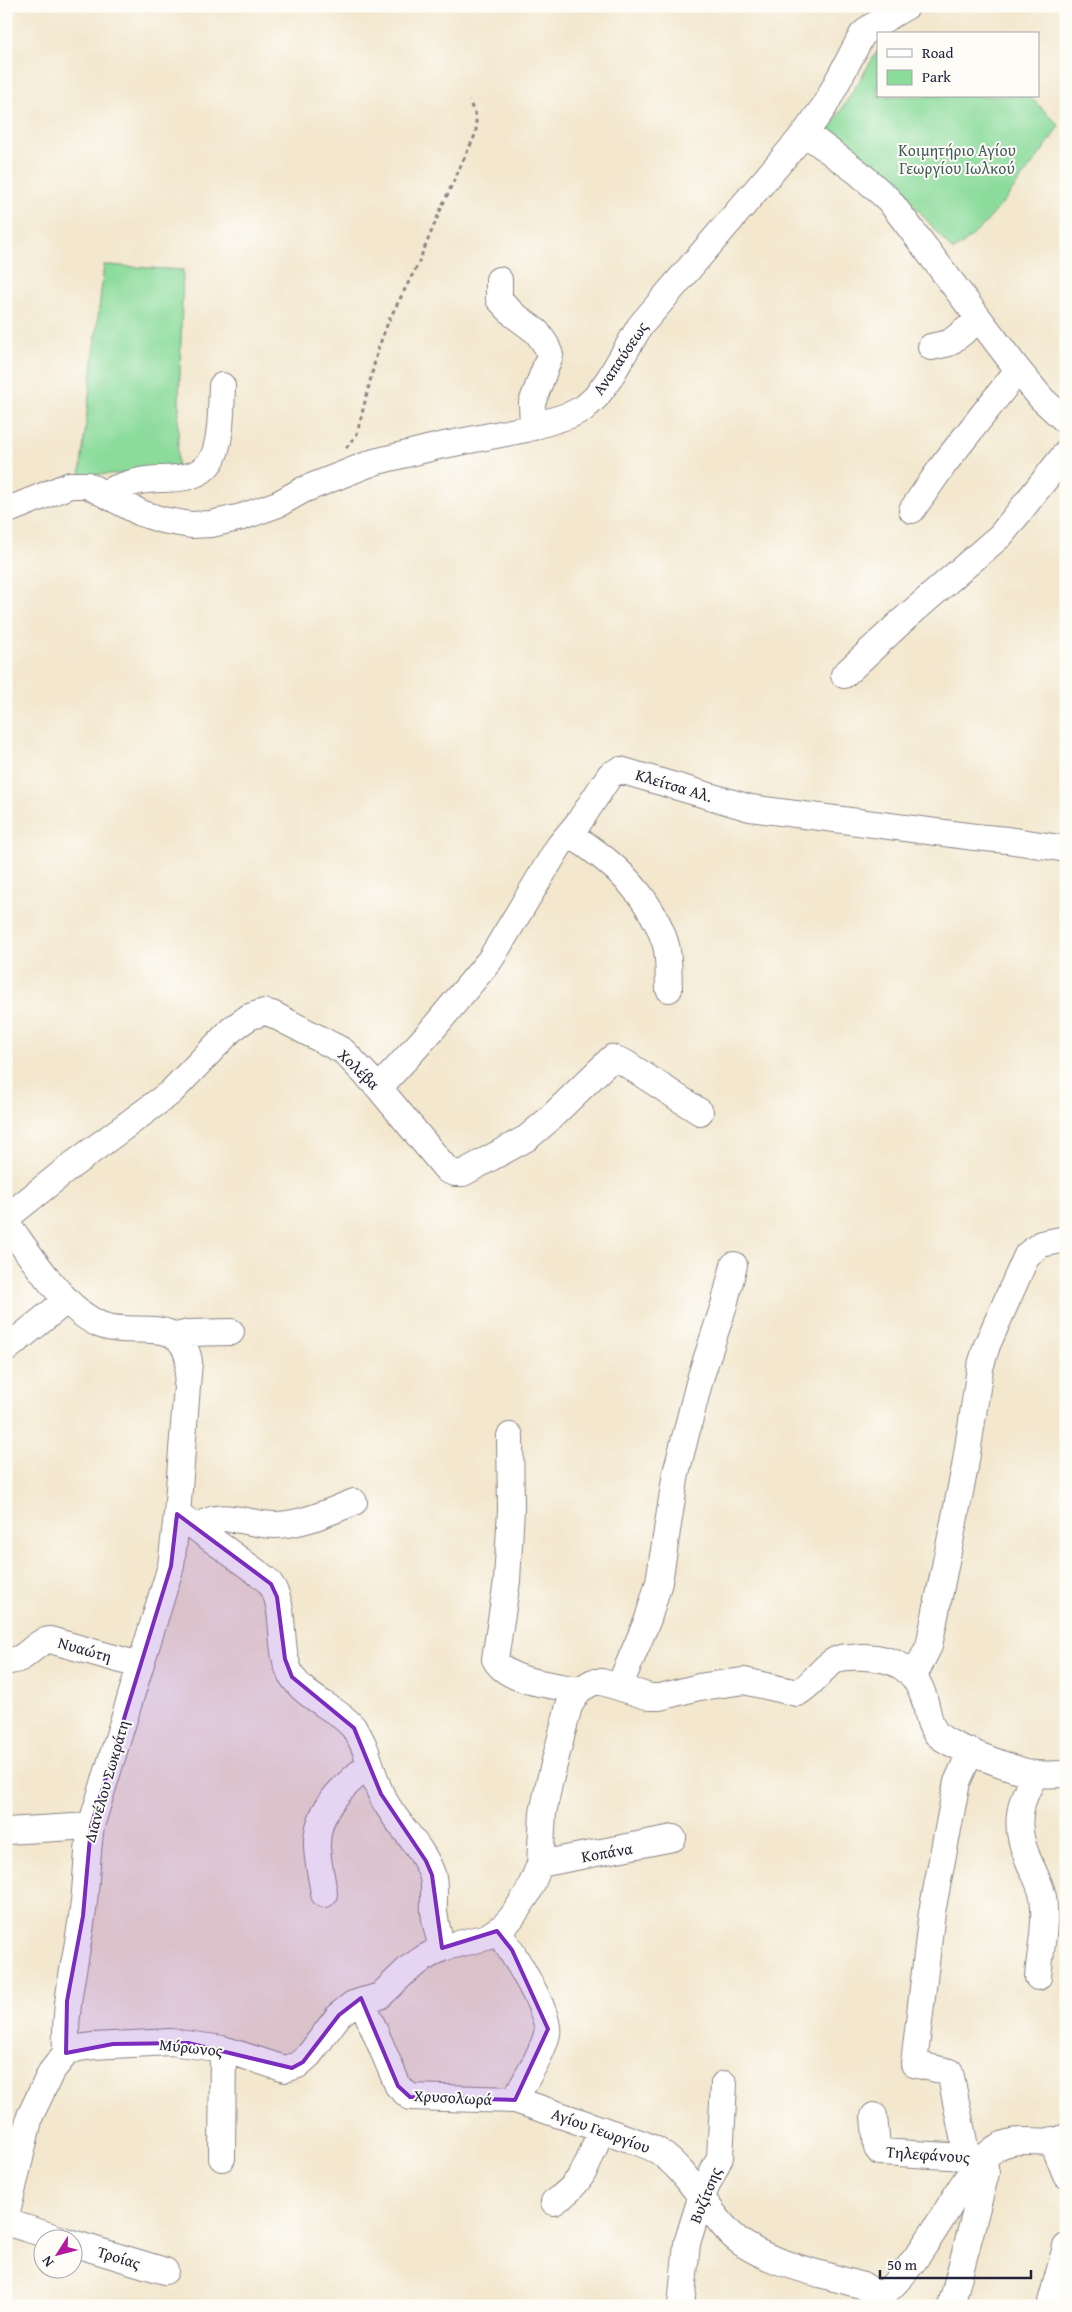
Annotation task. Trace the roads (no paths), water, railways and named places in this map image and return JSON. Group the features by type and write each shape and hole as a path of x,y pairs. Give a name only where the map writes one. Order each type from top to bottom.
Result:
{"street":[{"name":"Αναπαύσεως","path":"6,511 70,486 87,485 141,513 162,520 191,525 210,524 242,517 278,504 303,490 374,462 430,448 533,427 570,415 584,408 609,379 640,326 805,133 824,108 862,35 871,27 907,6"},
{"path":"805,133 859,173 889,200 1018,370 1042,399 1063,414"},
{"path":"499,280 499,299 513,314 537,332 550,355 532,403 533,427"},
{"path":"931,347 949,343 979,320"},
{"path":"912,510 944,464 1018,370"},
{"path":"103,493 139,481 183,478 199,473 211,461 217,443 222,386"},
{"path":"844,675 902,621 1001,536 1066,452"},
{"name":"Κλείτσα Αλ.","path":"379,1088 431,1031 490,960 528,894 569,834 610,775 620,770 750,808 1066,849"},
{"path":"569,834 609,862 634,889 654,916 666,944 669,989"},
{"name":"Χολέβα","path":"6,1218 71,1166 170,1092 232,1029 257,1013 272,1014 305,1033 334,1046 354,1061 447,1170 455,1174 468,1171 532,1134 612,1058 617,1058 700,1112"},
{"path":"6,1222 67,1300 82,1316 102,1326 170,1332 176,1336 188,1333 231,1332"},
{"path":"914,1676 929,1646 965,1467 980,1368 985,1351 1027,1255 1041,1244 1066,1239"},
{"path":"619,1687 648,1619 659,1582 676,1473 700,1379 724,1305 734,1266"},
{"path":"6,1349 67,1300"},
{"name":"Διανέλου Σωκράτη","path":"66,2053 67,2001 83,1916 86,1858 91,1826 139,1665 171,1566 188,1521 189,1362 187,1349 183,1341 176,1336"},
{"path":"510,1436 511,1509 507,1581 496,1659 503,1670 514,1676 579,1690"},
{"path":"188,1521 204,1522 221,1518 271,1525 298,1523 354,1502"},
{"path":"188,1521 271,1584 277,1597 285,1659 292,1677 305,1690 334,1710 354,1728 381,1794 426,1861 432,1875 436,1923 442,1948 481,1939 497,1931 519,1907 535,1878 540,1864 543,1813 569,1706 579,1690 593,1682 602,1682 650,1697 660,1697 708,1685 744,1681 797,1693 811,1684 835,1661 843,1658 888,1660 903,1666 914,1676 921,1688 934,1731 943,1739 1036,1774 1066,1774"},
{"name":"Νυαώτη","path":"6,1661 23,1658 40,1644 50,1640 139,1665"},
{"path":"951,2306 986,2174 975,2157 950,2072 914,2064 932,1912 957,1782 971,1751"},
{"path":"324,1894 317,1847 320,1826 328,1805 343,1786 370,1764"},
{"path":"1036,1774 1020,1804 1019,1822 1026,1854 1035,1872 1043,1898 1044,1919 1038,1977"},
{"path":"6,1831 91,1826"},
{"name":"Κοπάνα","path":"540,1864 673,1838"},
{"path":"497,1931 518,1960 544,2013 548,2029 542,2047 515,2100"},
{"name":"Μύρωνος","path":"66,2053 78,2048 139,2043 188,2043 223,2049 277,2067 292,2068 303,2062 339,2015 353,2004 362,2000 371,2000 383,1994 414,1964 442,1948"},
{"name":"Χρυσολωρά","path":"362,2000 398,2086 410,2097 515,2100"},
{"path":"222,2158 223,2049"},
{"path":"6,2216 30,2116 51,2072 66,2053"},
{"name":"Βυζίτσης","path":"682,2306 687,2243 702,2198 720,2157 724,2084"},
{"name":"Αγίου Γεωργίου","path":"515,2100 656,2150 678,2168 732,2236 746,2245 786,2263 864,2286 874,2293 879,2302"},
{"name":"Τηλεφάνους","path":"874,2116 877,2148 880,2152 975,2157"},
{"path":"554,2202 575,2187 588,2164 601,2129"},
{"path":"879,2302 896,2284 924,2248 965,2181 975,2157 1012,2141 1059,2138 1066,2175"},
{"path":"6,2222 32,2230"},
{"name":"Τροίας","path":"82,2245 165,2271"},
{"path":"1050,2306 1066,2247"}],"park label":[{"name":"Κοιμητήριο Αγίου Γεωργίου Ιωλκού","path":"957,159"}]}
